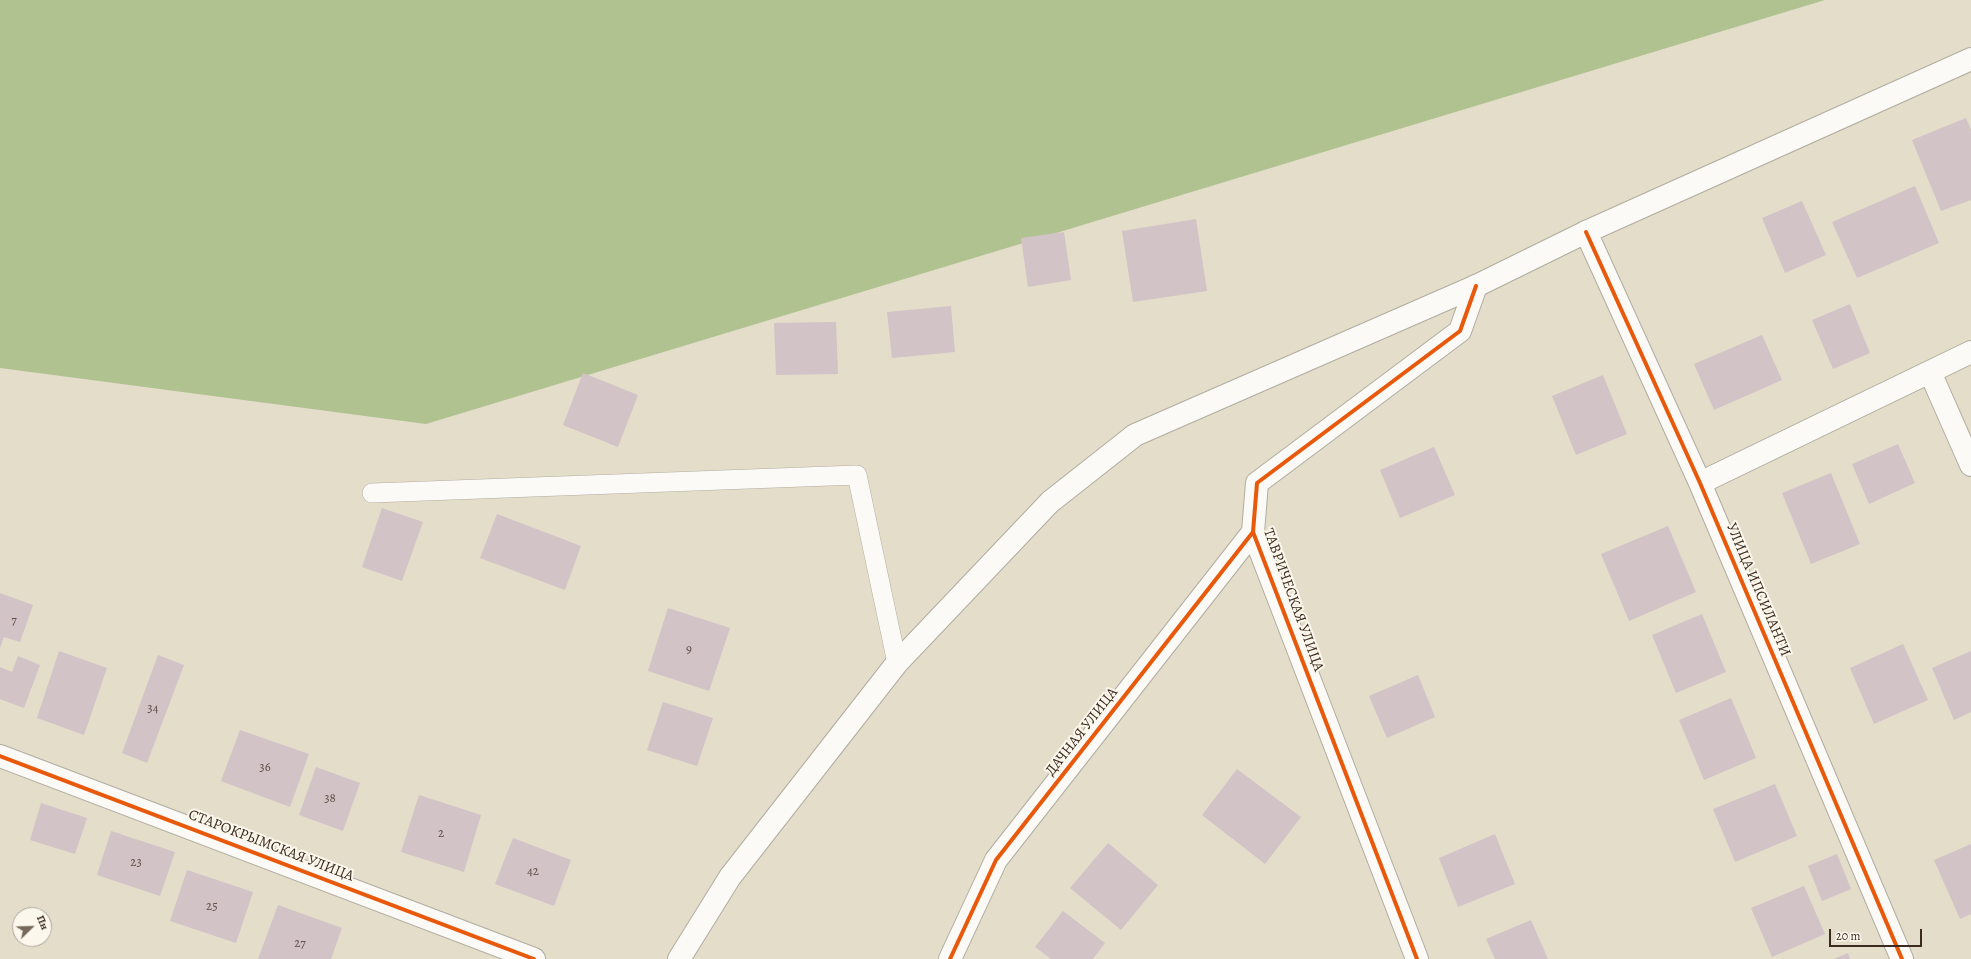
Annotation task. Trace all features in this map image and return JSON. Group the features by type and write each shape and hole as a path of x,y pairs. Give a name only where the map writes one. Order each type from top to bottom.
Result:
{"street":[{"path":"679,959 730,877 897,663 1050,502 1135,435 1476,286 1586,232 1971,59"},
{"name":"УЛИЦА ИПСИЛАНТИ","path":"1586,232 1700,483 1902,959"},
{"name":"ТАВРИЧЕСКАЯ УЛИЦА","path":"1417,959 1253,532 1257,483 1460,331 1476,286"},
{"path":"1700,483 1971,352"},
{"path":"1930,372 1971,465"},
{"name":"ДАЧНАЯ УЛИЦА","path":"950,959 996,860 1253,532"},
{"name":"СТАРОКРЫМСКАЯ УЛИЦА","path":"0,756 534,959"}],"lane":[{"path":"372,493 857,475 897,663"}],"green space":[{"path":"0,0 1825,0 426,424 0,368"}],"building":[{"path":"1966,118 1971,130 1971,200 1941,211 1912,140"},
{"path":"1915,186 1939,243 1857,278 1832,222"},
{"path":"1802,201 1826,255 1785,273 1762,218"},
{"path":"1196,219 1207,291 1133,302 1122,231"},
{"path":"1064,232 1071,280 1028,287 1021,238"},
{"path":"1850,304 1870,353 1833,369 1812,320"},
{"path":"951,306 955,352 892,358 887,312"},
{"path":"836,322 838,374 776,375 774,323"},
{"path":"1762,335 1782,380 1714,410 1694,364"},
{"path":"583,373 638,395 618,447 563,425"},
{"path":"1603,375 1627,434 1576,455 1552,396"},
{"path":"1898,444 1915,483 1869,504 1852,464"},
{"path":"1434,447 1455,495 1400,518 1380,470"},
{"path":"1831,473 1860,544 1811,564 1782,493"},
{"path":"382,508 423,522 402,581 362,567"},
{"path":"497,514 581,546 565,590 480,558"},
{"path":"1668,526 1696,592 1629,621 1601,554"},
{"path":"0,593 33,605 20,642 4,637 0,648"},
{"path":"668,608 730,628 709,691 648,671"},
{"path":"1702,614 1726,672 1676,693 1652,635"},
{"path":"1903,644 1928,700 1874,724 1850,668"},
{"path":"59,651 107,668 84,735 37,718"},
{"path":"1971,651 1971,712 1954,720 1932,668"},
{"path":"158,655 184,665 147,763 122,753"},
{"path":"18,656 40,665 24,708 0,699 0,667 12,672"},
{"path":"1418,675 1435,717 1387,738 1369,696"},
{"path":"1731,698 1756,758 1704,780 1679,720"},
{"path":"663,702 713,718 697,766 647,750"},
{"path":"240,730 309,754 290,807 221,781"},
{"path":"316,767 360,783 343,831 299,815"},
{"path":"1237,769 1301,817 1265,864 1202,815"},
{"path":"1775,784 1797,836 1735,862 1713,809"},
{"path":"419,795 481,815 464,872 401,852"},
{"path":"41,803 87,818 75,854 30,840"},
{"path":"111,831 175,852 160,896 97,875"},
{"path":"1495,834 1515,884 1458,907 1439,858"},
{"path":"513,838 571,860 554,906 495,884"},
{"path":"1108,843 1158,885 1121,930 1070,888"},
{"path":"1971,844 1971,914 1960,919 1934,860"},
{"path":"1837,854 1851,889 1822,901 1808,866"},
{"path":"187,870 253,892 236,943 170,921"},
{"path":"1804,886 1825,934 1772,957 1751,908"},
{"path":"278,905 342,928 331,959 258,959"},
{"path":"1063,911 1105,943 1093,959 1051,959 1035,947"},
{"path":"1531,920 1548,959 1495,959 1486,939"},
{"path":"1848,953 1850,959 1834,959"}],"cycle path":[{"path":"1586,232 1700,483 1902,959"},
{"path":"1417,959 1253,532 1257,483 1460,331 1476,286"},
{"path":"950,959 996,860 1253,532"},
{"path":"0,756 534,959"}]}
